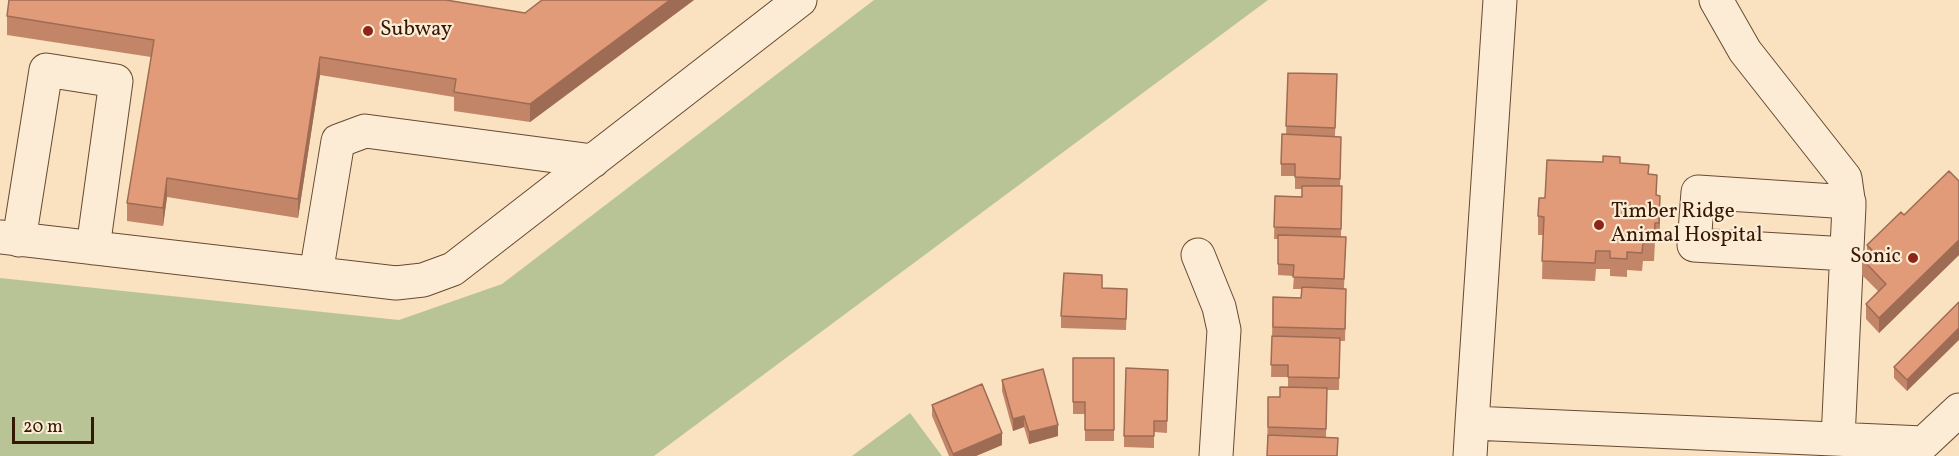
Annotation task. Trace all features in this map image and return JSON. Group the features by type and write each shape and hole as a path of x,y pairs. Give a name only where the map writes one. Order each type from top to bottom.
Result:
{"street":[{"path":"93,248 116,81 46,70 9,239 396,283 423,280 453,269 800,0"},
{"path":"1470,456 1500,0"},
{"path":"1716,0 1745,51 1845,178 1849,202 1838,439"},
{"path":"316,274 338,141 365,131 593,161"},
{"path":"1847,254 1694,245 1698,192 1849,202"},
{"path":"1198,255 1219,308 1224,330 1216,456"},
{"path":"1472,423 1838,439 1918,449 1959,410"}],"green space":[{"path":"874,0 1268,0 654,456 0,456 0,278 399,320 502,284"},
{"path":"910,413 942,456 852,456"}],"building":[{"path":"9,0 446,0 525,13 542,0 670,0 530,104 454,92 456,79 320,57 298,199 167,178 163,208 127,203 154,40 7,16"},
{"path":"1288,73 1337,74 1335,128 1286,126"},
{"path":"1282,134 1341,137 1340,179 1295,177 1295,164 1281,164"},
{"name":"Timber Ridge Animal Hospital","path":"1603,156 1620,157 1620,163 1649,165 1648,174 1657,175 1656,195 1660,196 1659,223 1655,223 1654,243 1643,243 1642,253 1627,252 1627,259 1610,258 1610,251 1596,251 1595,263 1542,261 1544,217 1538,216 1539,198 1545,198 1547,160 1603,162"},
{"name":"Sonic","path":"1949,171 1959,181 1959,240 1879,318 1866,304 1886,284 1862,259 1872,250 1867,245 1901,212 1904,215"},
{"path":"1302,186 1342,186 1341,229 1274,227 1275,196 1302,197"},
{"path":"1278,235 1346,237 1344,279 1293,277 1294,265 1278,264"},
{"path":"1064,273 1102,275 1102,288 1127,289 1126,319 1061,316"},
{"path":"1302,287 1346,289 1345,329 1273,327 1273,297 1301,298"},
{"path":"1959,302 1959,328 1907,380 1894,367"},
{"path":"1272,336 1340,338 1339,378 1288,377 1288,365 1271,365"},
{"path":"1073,358 1114,358 1114,430 1085,430 1085,402 1073,402"},
{"path":"1126,368 1168,370 1167,421 1154,421 1154,436 1124,436"},
{"path":"1043,369 1058,425 1029,432 1024,416 1013,419 1002,380"},
{"path":"982,384 1002,433 953,454 932,405"},
{"path":"1280,387 1327,388 1326,429 1268,427 1268,397 1280,397"},
{"path":"1268,435 1338,438 1337,456 1267,456"}],"place":[{"name":"Subway","path":"368,31"},
{"name":"Timber Ridge Animal Hospital","path":"1599,225"},
{"name":"Sonic","path":"1913,258"}]}
